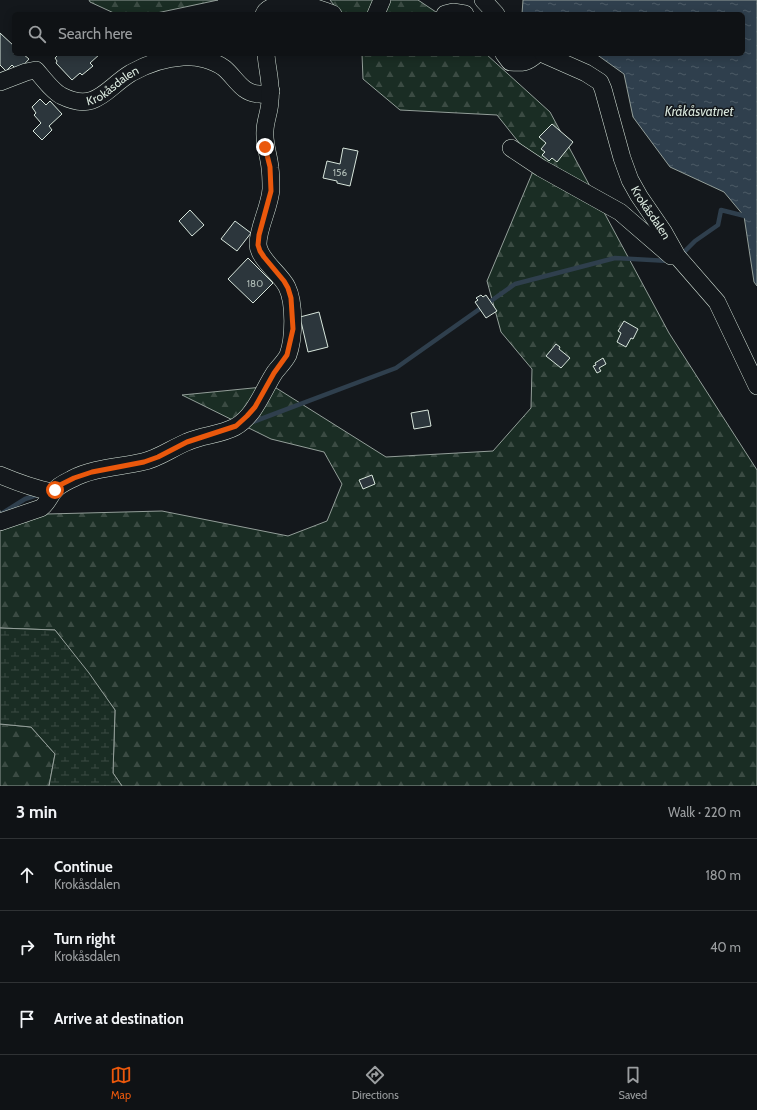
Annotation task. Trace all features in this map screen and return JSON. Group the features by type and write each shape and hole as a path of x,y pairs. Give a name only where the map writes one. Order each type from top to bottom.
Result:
{"street":[{"path":"377,12 382,0"},
{"path":"483,0 494,12"},
{"path":"265,12 268,8 276,5 301,4 327,12"},
{"path":"0,522 42,508 45,506 58,486 74,478 92,472 144,462 158,457 187,442 236,426 255,407 274,373 287,355 293,329 291,298 284,281 264,257 258,245 259,235 271,191 270,167 265,147 265,130 271,91 266,56"},
{"path":"506,56 510,62 518,63 531,60 535,56"},
{"name":"Krokåsdalen","path":"548,56 586,73 600,82 622,158 630,180 663,231 677,256 717,302 757,386"},
{"name":"Krokåsdalen","path":"0,82 26,72 36,70 55,92 61,96 77,102 85,102 94,100 103,95 130,74 149,64 184,57 200,59 216,64 225,69 236,82 254,94 264,95 271,91"},
{"path":"511,148 541,168 620,212 671,256 677,256"},
{"path":"0,475 35,488 52,492 55,490"}],"green space":[{"path":"89,0 218,0 161,12 112,12 90,2"},
{"path":"330,0 418,0 436,12 339,12"},
{"path":"362,56 488,56 550,112 669,333 757,470 757,786 122,786 113,773 115,710 55,630 0,628 0,511 9,515 162,511 288,536 327,521 342,484 324,452 271,439 182,395 273,386 386,457 493,451 531,408 532,369 501,332 487,281 536,164 497,115 400,110 363,79"},
{"path":"0,628 55,630 89,673 115,710 113,773 122,786 49,786 55,754 31,727 0,724"},
{"path":"0,724 31,727 55,754 49,786 0,786"}],"water":[{"name":"Kråkåsvatnet","path":"523,0 757,0 757,286 754,282 744,216 724,192 670,167 633,117 624,74 599,56 745,56 745,12 522,12"}],"building":[{"path":"0,33 12,44 12,56 25,56 29,59 18,71 12,65 6,71 0,65"},
{"path":"57,56 98,56 90,63 93,66 82,75 80,73 72,80 56,63 57,61 55,58"},
{"path":"40,99 46,105 50,101 62,114 49,126 52,130 42,140 33,131 41,123 34,115 36,113 32,107"},
{"path":"552,124 573,142 557,162 552,158 549,161 542,155 545,152 541,149 546,143 539,137"},
{"path":"343,148 358,151 350,186 323,178 327,161 340,164"},
{"path":"190,210 204,225 192,236 179,221"},
{"path":"235,221 251,233 237,251 221,239"},
{"path":"248,258 273,283 253,303 228,279"},
{"path":"481,295 483,297 486,295 497,311 486,318 475,302 478,300 476,298"},
{"path":"319,312 328,347 308,352 300,317"},
{"path":"624,321 638,329 633,339 631,338 626,347 617,342 621,333 618,331"},
{"path":"556,344 560,347 559,349 570,358 561,368 546,356"},
{"path":"603,358 606,364 599,368 601,371 597,373 593,366"},
{"path":"428,410 431,426 414,429 411,413"},
{"path":"372,475 375,484 363,489 359,480"}],"waterway":[{"path":"681,255 695,241 718,225 721,210 745,216"},
{"path":"250,423 396,368 515,284 615,258 669,261"},
{"path":"1,514 25,499 37,495"}],"route":[{"path":"55,490 58,486 74,478 92,472 144,462 158,457 187,442 236,426 247,416 261,398 274,373 287,355 293,329 291,298 288,288 264,257 258,245 259,235 271,191 270,167 265,147"}]}
